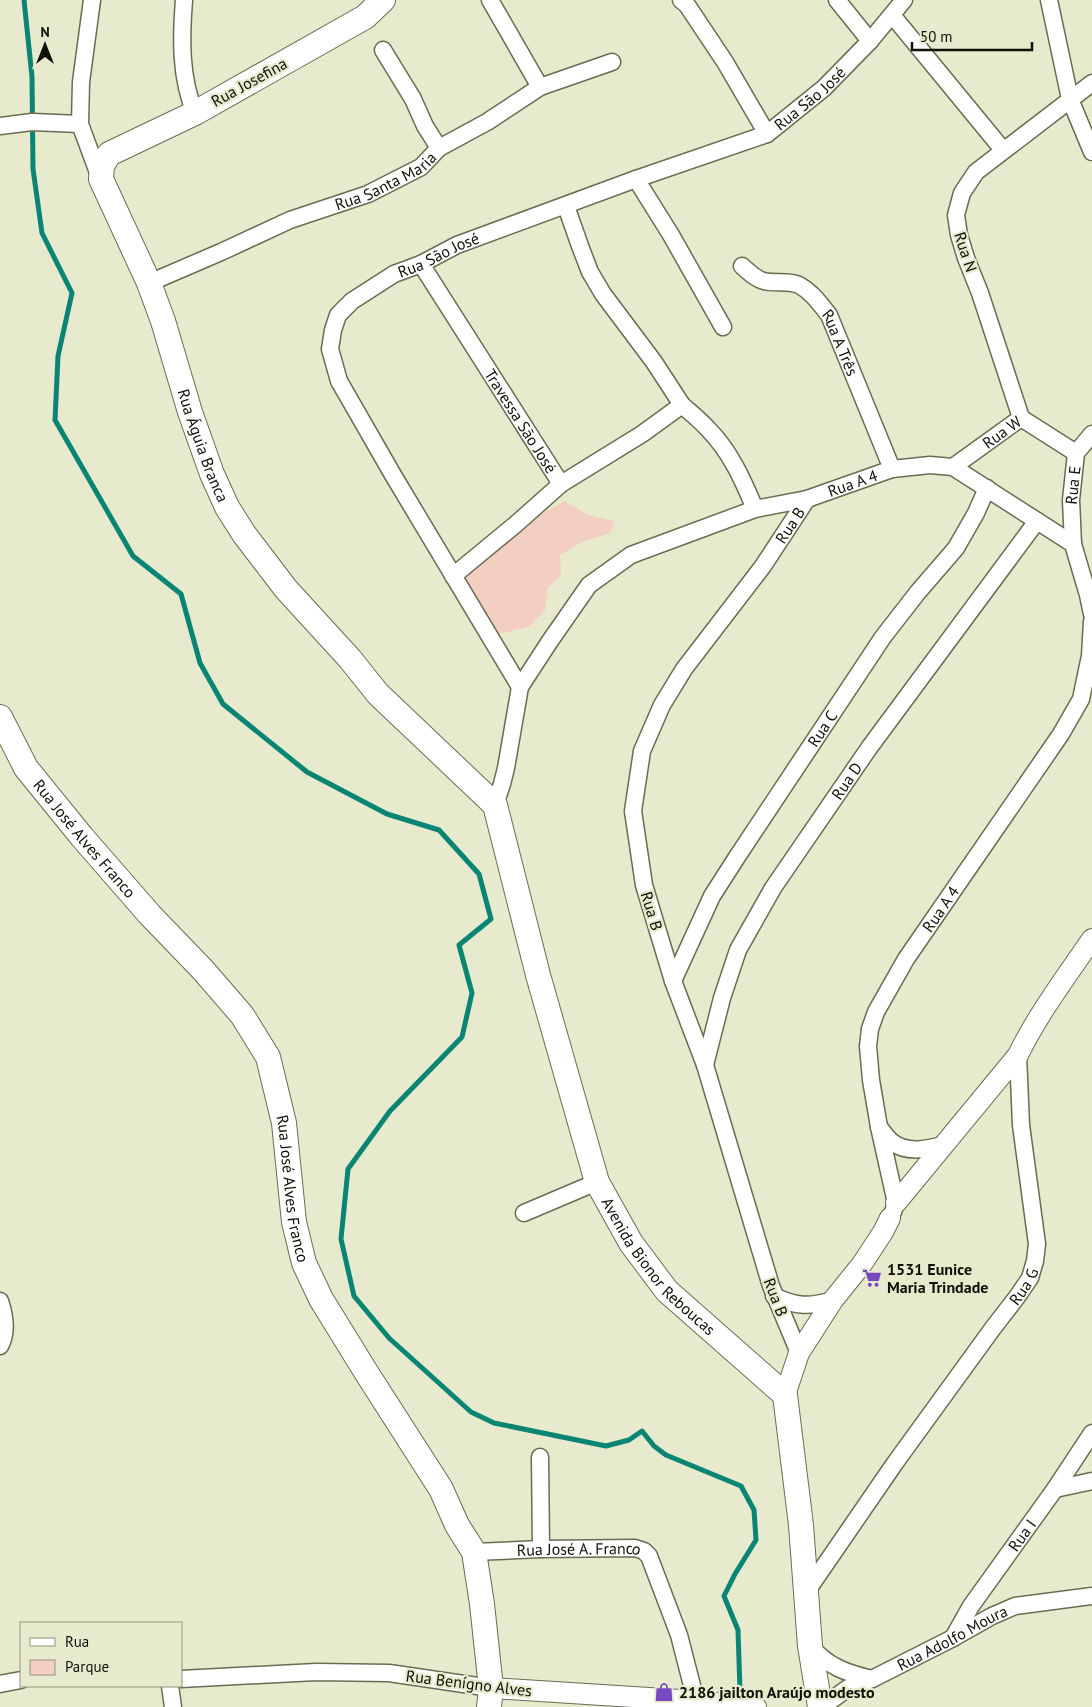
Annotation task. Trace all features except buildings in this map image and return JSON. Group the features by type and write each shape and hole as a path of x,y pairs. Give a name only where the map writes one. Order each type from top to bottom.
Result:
{"main road":[{"name":"Rua Josefina","path":"101,179 102,166 110,154 195,113 365,17 383,0"},
{"name":"Rua Águia Branca","path":"101,179 149,283 163,321 190,412 212,474 227,507 244,534 286,589 350,659 378,694 494,805"},
{"name":"Rua José Alves Franco","path":"0,717 26,768 82,837 150,915 203,970 242,1015 268,1057 284,1123 294,1222 304,1263 322,1299 366,1372 441,1489 457,1524 474,1552 482,1604 490,1698"},
{"name":"Avenida Bionor Reboucas","path":"494,805 538,975 597,1182 631,1243 667,1291 785,1396"},
{"path":"785,1396 801,1524 810,1646 821,1707"}],"street":[{"name":"Rua Águia Branca","path":"92,0 81,82 80,124 101,179"},
{"path":"184,0 182,56 188,96 195,113"},
{"path":"490,0 540,87"},
{"path":"681,0 688,5 725,62 767,134"},
{"path":"837,0 870,41"},
{"name":"Rua São José","path":"520,687 339,380 330,349 338,315 352,300 394,274 421,264 457,245 636,179 767,134 824,88 870,41 904,0"},
{"path":"1048,0 1070,99 1092,152"},
{"path":"892,15 1003,150"},
{"path":"383,50 439,148"},
{"name":"Rua Santa Maria","path":"149,283 290,220 368,194 420,168 439,148 487,122 540,87 612,62"},
{"name":"Rua N","path":"1021,418 980,293 966,258 956,223 956,215 962,193 976,172 1092,84"},
{"path":"0,126 32,122 80,124"},
{"path":"636,179 672,234 723,327"},
{"path":"566,206 590,272 603,294 654,362 682,405 708,428 724,448 741,476 755,509"},
{"name":"Travessa São José","path":"421,264 561,484 453,576"},
{"name":"Rua A Três","path":"742,266 764,281 789,282 805,289 814,296 829,315 892,469"},
{"path":"561,484 642,434 682,405"},
{"name":"Rua W","path":"953,467 1021,418 1076,453"},
{"name":"Rua E","path":"1072,544 1072,500 1076,453 1092,434"},
{"name":"Rua A 4","path":"520,687 589,585 632,556 755,509 807,499 892,469 930,465 953,467 1072,544"},
{"name":"Rua C","path":"673,981 712,896 883,637 956,548 976,513 987,488"},
{"name":"Rua B","path":"799,1352 774,1296 705,1065 673,981 644,885 633,811 642,751 662,705 684,670 763,566 807,499"},
{"name":"Rua D","path":"705,1065 722,998 738,950 773,888 868,748 1038,521"},
{"path":"1072,544 1092,614"},
{"name":"Rua A 4","path":"893,1210 871,1080 868,1046 870,1029 876,1012 906,959 1065,727 1083,690 1090,656 1092,621"},
{"path":"494,805 504,776 520,687"},
{"name":"Rua G","path":"807,1591 895,1462 1030,1278 1037,1244 1021,1125 1018,1055 1029,1033 1092,939"},
{"path":"785,1396 799,1352 833,1300 862,1264 884,1232 893,1210 987,1091 1018,1055"},
{"path":"879,1127 894,1143 911,1149 928,1149 946,1144"},
{"path":"524,1213 597,1182"},
{"path":"774,1296 801,1305 833,1300"},
{"path":"0,1302 4,1311 6,1332 0,1346"},
{"name":"Rua I","path":"953,1638 971,1606 1055,1489 1092,1433"},
{"path":"540,1457 541,1549"},
{"path":"1055,1489 1092,1481"},
{"name":"Rua José A. Franco","path":"474,1552 541,1549 635,1548 644,1550 679,1634 696,1701"},
{"name":"Rua Adolfo Moura","path":"821,1707 848,1688 872,1679 992,1616 1015,1606 1092,1596"},
{"path":"810,1646 833,1667 872,1679"},
{"name":"Rua Benígno Alves","path":"182,1679 316,1672 388,1674 490,1698 696,1701 756,1707"},
{"path":"0,1684 20,1680"},
{"path":"170,1687 173,1707"}],"green space":[{"path":"565,501 588,515 615,521 610,533 584,541 560,555 561,575 548,588 545,610 529,627 498,634 464,575 532,519"}],"waterway":[{"path":"24,0 32,77 33,169 42,233 72,293 58,356 55,420 133,556 181,594 200,663 223,704 307,772 387,814 439,830 479,874 491,919 459,945 472,993 462,1037 390,1111 348,1169 341,1239 354,1296 389,1338 471,1412 494,1423 606,1446 629,1440 642,1431 654,1446 666,1455 741,1486 754,1510 756,1540 724,1596 738,1630 740,1691 736,1700"}],"place":[{"name":"1531 Eunice Maria Trindade","path":"872,1278"},
{"name":"2186 jailton Araújo modesto","path":"664,1692"}]}
